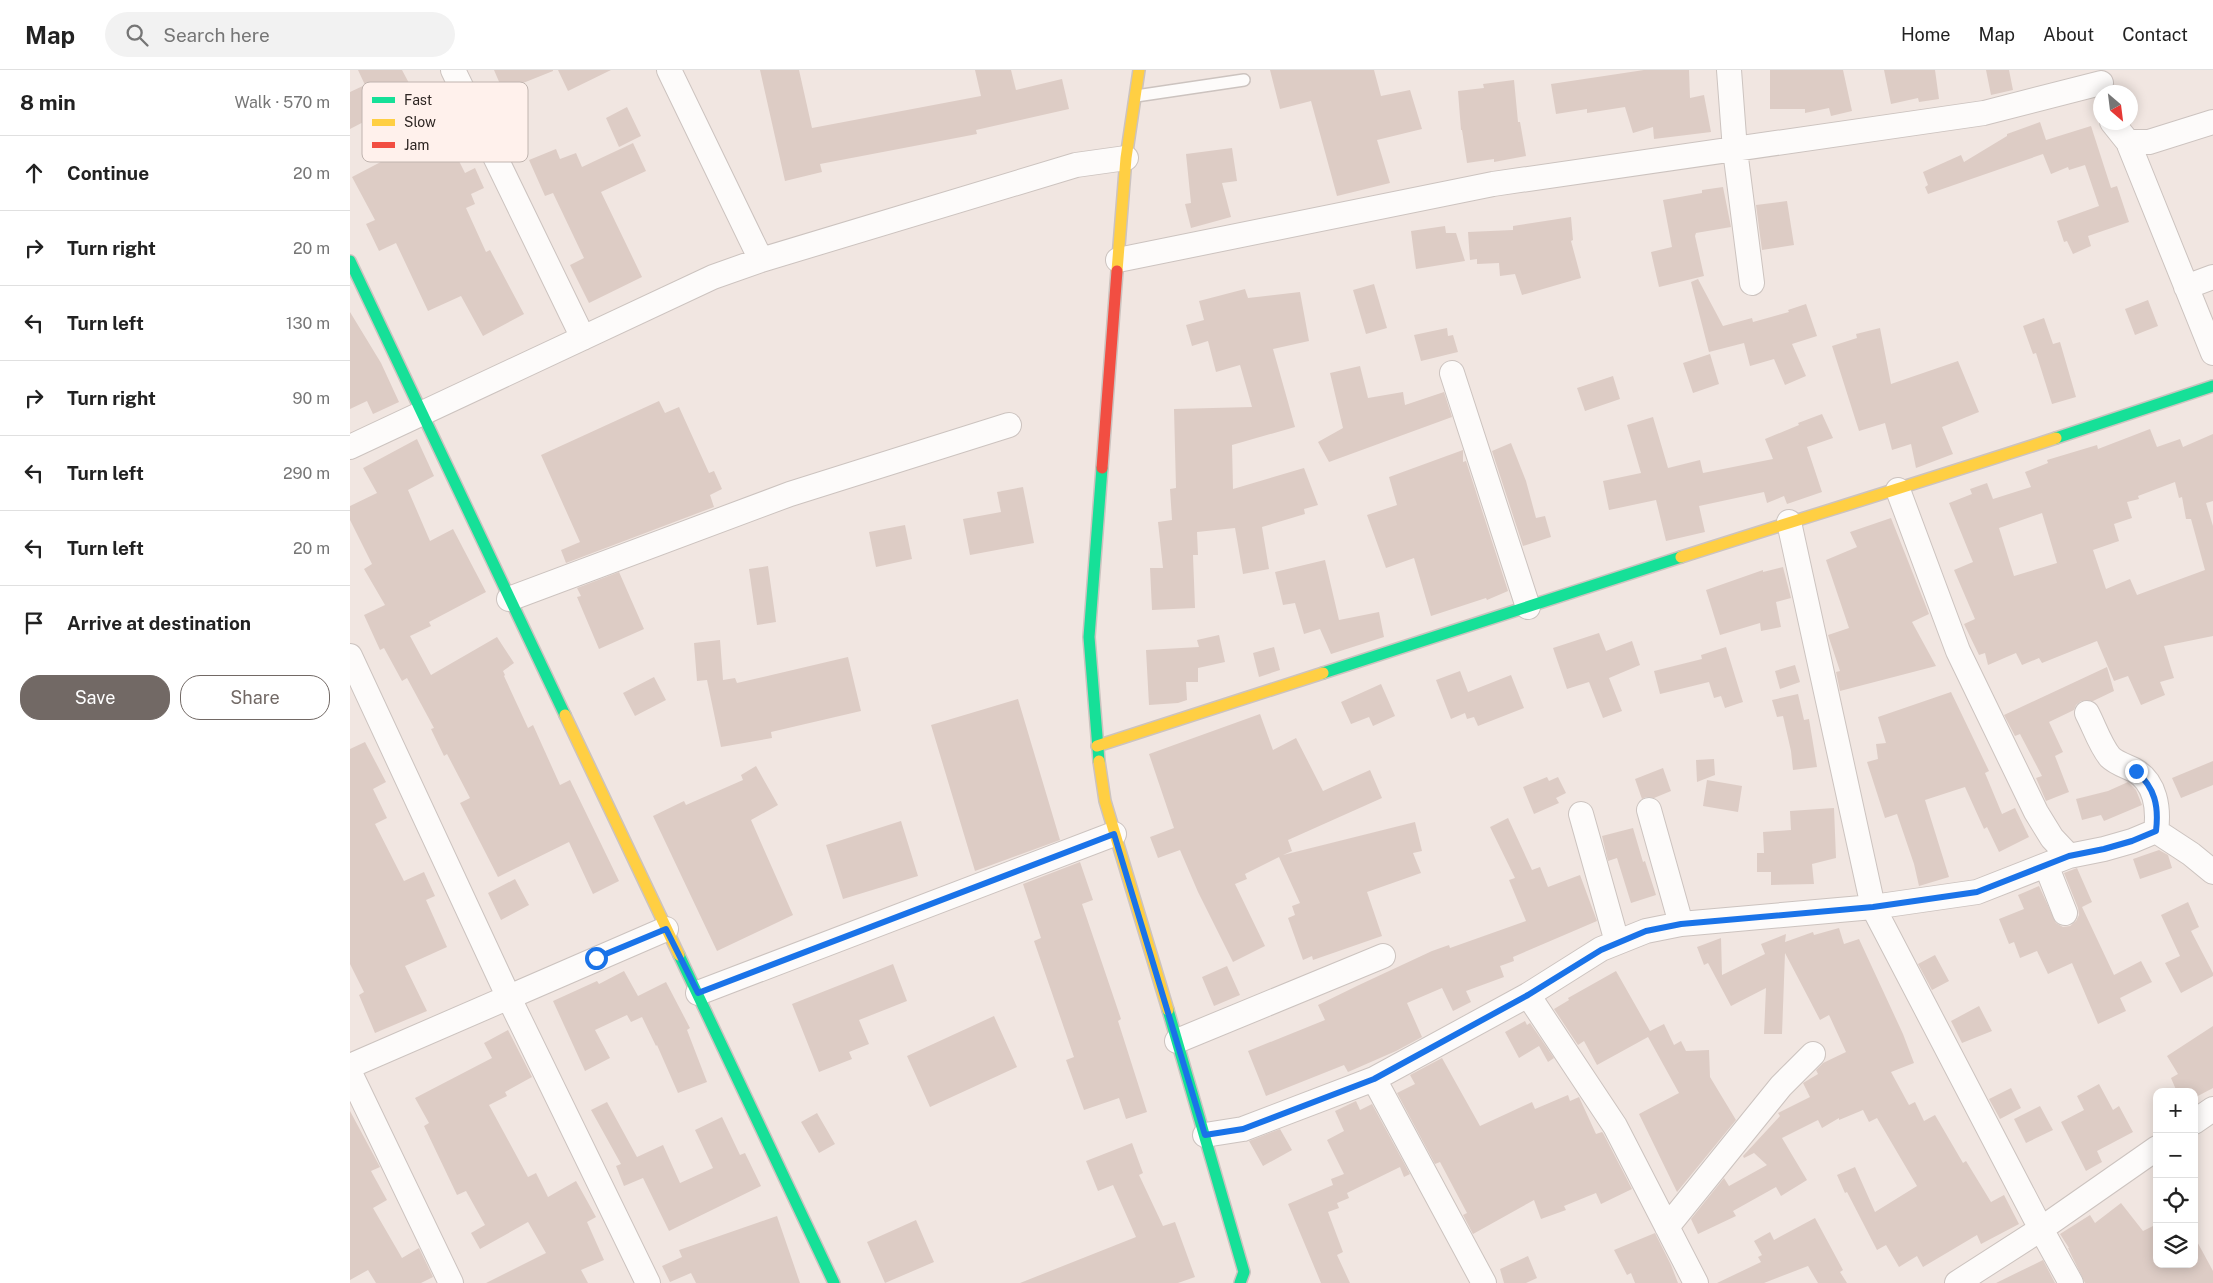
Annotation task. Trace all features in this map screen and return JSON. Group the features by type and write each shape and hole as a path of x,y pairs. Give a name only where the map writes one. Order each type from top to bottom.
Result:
{"street":[{"path":"453,70 459,82"},
{"path":"669,70 761,260"},
{"path":"1139,70 1126,158 1118,260 1089,637 1091,692 1097,746 1106,801 1114,834 1205,1135 1245,1279"},
{"path":"1729,70 1735,150 1752,283"},
{"path":"1118,260 1493,184 1984,113 2101,82"},
{"path":"2128,142 2149,142 2213,122"},
{"path":"2118,130 2128,142 2213,353"},
{"path":"350,447 422,411 713,277 761,260 1076,165 1126,158"},
{"path":"498,162 584,338"},
{"path":"350,261 834,1283"},
{"path":"2186,287 2213,277"},
{"path":"1452,373 1528,607"},
{"path":"1097,746 1789,522 1898,490 2213,386"},
{"path":"509,599 790,494 1009,425"},
{"path":"1898,490 1958,651 2036,812 2052,838 2069,856"},
{"path":"1789,522 1873,907 2071,1283"},
{"path":"350,656 510,998 648,1283"},
{"path":"2086,713 2110,757 2136,771 2150,786 2158,812 2156,831"},
{"path":"1649,810 1681,924"},
{"path":"1581,814 1617,942"},
{"path":"1205,1135 1243,1129 1374,1079 1528,995 1617,942 1646,931 1681,924 1873,907 1977,892 2069,856 2132,841 2156,831"},
{"path":"2156,831 2192,854 2213,872"},
{"path":"698,993 1114,834"},
{"path":"2046,865 2065,913"},
{"path":"350,1066 666,929"},
{"path":"1177,1040 1383,956"},
{"path":"1528,995 1615,1126 1696,1283"},
{"path":"1667,1227 1781,1086 1813,1054"},
{"path":"350,1073 451,1283"},
{"path":"1374,1079 1484,1283"},
{"path":"2198,1119 2213,1109"},
{"path":"1957,1283 2041,1229 2153,1151"}],"lane":[{"path":"1136,96 1244,80"}],"building":[{"path":"358,70 402,70 408,82 364,82"},
{"path":"494,70 553,70 526,82 499,82"},
{"path":"558,70 611,70 568,91"},
{"path":"760,70 799,70 812,128 981,96 975,70 1011,70 1016,90 1062,79 1069,109 976,130 977,134 820,164 822,172 785,181"},
{"path":"1270,70 1374,70 1381,96 1410,90 1422,129 1377,140 1390,183 1337,196 1311,101 1280,109"},
{"path":"1644,70 1689,70 1690,98 1704,95 1711,132 1654,139 1653,127 1633,133 1625,107 1587,113 1587,109 1556,114 1551,84"},
{"path":"1770,70 1843,70 1852,111 1831,116 1829,108 1805,113 1805,109 1770,109"},
{"path":"1884,70 1935,70 1939,99 1919,102 1918,98 1891,104"},
{"path":"1986,70 2009,70 2013,90 1991,95"},
{"path":"1514,80 1518,122 1520,122 1526,156 1494,162 1494,159 1467,163 1461,130 1458,91 1484,88 1483,84"},
{"path":"362,86 362,123 350,129 350,92"},
{"path":"627,107 641,136 619,147 606,118"},
{"path":"2040,122 2046,140 2091,126 2111,188 2117,186 2129,222 2088,236 2091,246 2073,254 2067,241 2064,242 2057,221 2099,206 2085,165 2069,170 2068,167 2051,174 2043,154 1928,194 1925,187 1928,185 1923,172 1961,155 1964,162 2007,136 2007,134"},
{"path":"633,143 646,171 601,192 642,277 589,303 570,265 584,258 553,193 545,196 529,160 556,149 560,159 576,153 582,167"},
{"path":"1232,148 1237,181 1222,183 1231,217 1191,228 1185,204 1191,203 1186,154"},
{"path":"381,162 460,162 465,173 475,168 484,188 471,194 475,204 466,208 486,252 490,250 524,314 483,336 461,296 428,311 396,243 379,251 366,224 375,220 352,177"},
{"path":"1723,187 1731,227 1696,233 1695,236 1704,276 1659,287 1651,252 1672,247 1663,200 1702,193 1702,190"},
{"path":"1787,201 1794,245 1762,250 1756,205"},
{"path":"1571,217 1573,240 1571,241 1581,278 1522,295 1515,274 1500,276 1499,263 1477,264 1477,259 1470,260 1468,232 1513,230 1513,226"},
{"path":"1445,226 1446,233 1456,233 1465,261 1416,269 1411,231"},
{"path":"1698,279 1723,326 1752,318 1753,322 1789,312 1788,310 1806,304 1817,336 1792,344 1806,376 1785,385 1774,359 1750,366 1744,343 1709,352 1691,282"},
{"path":"1374,284 1387,328 1366,334 1353,290"},
{"path":"1245,289 1248,298 1300,292 1309,341 1273,349 1295,427 1232,445 1233,489 1304,468 1318,505 1304,509 1305,514 1262,527 1269,569 1243,574 1235,528 1197,532 1198,555 1193,555 1195,608 1152,610 1150,568 1163,568 1158,522 1172,520 1170,489 1176,488 1174,409 1252,407 1240,365 1216,372 1208,341 1192,346 1186,325 1204,320 1199,301"},
{"path":"2148,300 2158,326 2135,335 2125,309"},
{"path":"350,312 381,363 399,402 373,414 367,401 350,409"},
{"path":"2044,318 2053,344 2060,342 2076,397 2052,404 2036,353 2033,354 2023,326"},
{"path":"1447,328 1448,336 1453,335 1458,352 1421,361 1414,335"},
{"path":"1880,328 1891,384 1958,361 1979,412 1942,427 1953,454 1916,468 1911,444 1892,450 1885,423 1859,431 1832,346 1857,338 1856,334"},
{"path":"1710,354 1719,384 1693,393 1683,363"},
{"path":"1360,366 1368,398 1403,392 1405,405 1444,392 1452,417 1329,462 1318,442 1343,428 1330,373"},
{"path":"1613,376 1620,399 1585,411 1577,388"},
{"path":"659,401 665,413 679,407 709,473 714,471 722,489 710,495 714,507 566,563 561,550 580,542 541,455"},
{"path":"1822,414 1833,438 1807,447 1822,492 1787,504 1784,496 1767,503 1764,492 1699,506 1705,532 1666,541 1656,500 1609,510 1603,481 1641,473 1627,425 1653,417 1668,468 1700,460 1703,473 1773,459 1765,439"},
{"path":"2150,429 2157,447 2180,439 2183,447 2213,434 2213,501 2206,503 2213,526 2213,636 2164,646 2174,678 2160,682 2165,695 2141,705 2128,676 2114,681 2097,641 2042,663 2039,658 2022,665 2016,653 1988,665 1985,653 1979,655 1964,624 1975,619 1954,570 1973,562 1949,503 1972,494 1970,489 1987,483 1993,499 2031,487 2025,472 2048,463 2047,460 2097,445 2098,449","holes":["2175,482 2179,498 2182,497 2186,519 2191,519 2205,570 2137,595 2130,579 2106,589 2093,550 2119,541 2114,524 2132,518 2127,502 2139,499 2138,496","2042,513 2057,563 2014,576 1999,528"]},
{"path":"417,439 434,476 408,490 430,541 453,529 486,592 429,622 431,626 410,636 431,675 497,637 514,663 503,671 504,676 528,728 533,725 560,785 570,780 619,881 593,894 569,842 498,877 460,803 470,798 447,754 444,756 431,729 434,728 407,678 402,681 384,648 380,650 364,615 385,605 364,569 372,564 350,520 350,506 377,493 363,468"},
{"path":"1511,443 1526,481 1536,518 1545,516 1551,537 1523,546 1492,451"},
{"path":"1463,450 1463,462 1466,461 1508,591 1487,600 1486,598 1431,616 1414,558 1386,568 1367,515 1397,505 1389,477"},
{"path":"1023,487 1034,543 970,555 963,519 1001,512 997,492"},
{"path":"1891,518 1929,614 1912,622 1936,666 1840,691 1836,672 1840,671 1828,635 1849,628 1826,560 1857,547 1850,532"},
{"path":"905,525 912,559 876,567 869,532"},
{"path":"1325,560 1339,620 1379,612 1384,637 1331,654 1320,629 1304,634 1295,603 1283,605 1275,572"},
{"path":"768,566 776,622 757,625 749,569"},
{"path":"1783,567 1791,598 1776,602 1781,627 1761,631 1760,623 1720,635 1706,590 1763,570 1763,572"},
{"path":"619,572 644,629 599,649 577,597 581,596 577,588"},
{"path":"1599,633 1606,651 1632,641 1640,665 1609,678 1622,711 1603,718 1589,682 1567,689 1553,648"},
{"path":"1219,635 1225,662 1198,668 1198,682 1186,682 1187,700 1178,703 1149,705 1146,650 1199,647 1197,640"},
{"path":"720,640 723,680 735,678 737,683 848,657 861,711 771,732 772,738 721,747 707,680 697,681 694,643"},
{"path":"1274,647 1280,670 1259,677 1253,653"},
{"path":"1726,647 1743,702 1725,708 1721,696 1714,698 1709,682 1660,694 1654,671 1702,659 1701,655"},
{"path":"1795,665 1800,682 1780,689 1775,671"},
{"path":"2107,667 2114,691 2093,701 2081,701 2074,710 2049,722 2063,752 2055,756 2069,792 2046,801 2036,778 2042,776 2020,734 2015,736 2004,715"},
{"path":"1460,671 1468,692 1511,675 1524,708 1478,726 1474,717 1467,719 1465,713 1451,719 1436,680"},
{"path":"654,677 666,700 635,716 623,693"},
{"path":"1381,684 1395,716 1373,726 1369,717 1351,724 1341,702"},
{"path":"1951,692 1989,771 1985,773 2002,814 2015,808 2029,837 1999,852 1987,827 1984,829 1965,787 1925,800 1949,877 1919,886 1914,864 1897,814 1885,818 1867,762 1878,759 1876,744 1886,743 1878,717"},
{"path":"1798,694 1804,720 1809,719 1817,767 1793,770 1783,716 1777,717 1772,700"},
{"path":"1018,699 1060,840 975,871 931,725"},
{"path":"1260,714 1273,750 1296,738 1323,791 1370,770 1382,798 1288,840 1292,851 1283,855 1415,822 1422,851 1413,853 1421,873 1367,892 1382,936 1313,960 1312,956 1303,960 1288,918 1295,915 1292,906 1300,903 1279,857 1245,874 1247,879 1235,884 1265,946 1233,962 1198,892 1180,850 1158,858 1150,837 1174,828 1149,754"},
{"path":"365,742 386,782 373,789 387,818 375,824 404,881 424,872 435,896 426,900 447,947 405,966 427,1011 375,1033 359,995 364,992 350,964 350,749"},
{"path":"1714,759 1715,775 1697,782 1696,760"},
{"path":"2213,761 2213,785 2181,798 2172,778"},
{"path":"756,766 778,805 751,820 793,915 717,951 653,816 684,801 686,805 743,780 741,775"},
{"path":"1663,768 1671,791 1654,798 1646,797 1642,799 1635,779"},
{"path":"1547,777 1549,781 1558,777 1566,793 1556,798 1559,803 1534,814 1523,787"},
{"path":"1707,780 1742,786 1738,812 1703,806"},
{"path":"2128,782 2136,790 2142,805 2104,821 2101,815 2082,820 2076,799 2108,791"},
{"path":"1834,808 1836,858 1812,864 1814,884 1771,885 1771,872 1757,872 1757,853 1764,853 1763,832 1791,830 1790,811"},
{"path":"1508,818 1532,870 1540,867 1548,887 1580,875 1597,921 1513,957 1514,961 1500,966 1504,977 1466,991 1471,1002 1453,1011 1442,988 1407,1003 1422,1037 1396,1051 1348,1072 1344,1065 1266,1096 1248,1051 1325,1020 1318,1005 1359,985 1432,951 1449,945 1450,948 1526,921 1509,880 1515,878 1490,827"},
{"path":"901,821 918,876 843,899 826,845"},
{"path":"1633,828 1643,862 1645,861 1656,895 1631,903 1617,858 1608,861 1602,836"},
{"path":"2159,850 2168,855 2172,868 2140,879 2133,859"},
{"path":"1080,862 1093,900 1082,904 1121,1019 1118,1021 1147,1112 1126,1119 1119,1098 1084,1110 1066,1060 1074,1057 1034,941 1041,938 1023,884"},
{"path":"2077,868 2092,902 2082,907 2114,975 2141,961 2152,982 2120,998 2126,1011 2098,1024 2072,963 2048,974 2037,951 2020,958 2014,942 2009,944 1999,919 2024,909 2018,895 2039,886 2056,923 2063,927 2070,926 2079,915 2064,873"},
{"path":"515,879 529,905 501,920 488,893"},
{"path":"2188,902 2199,927 2191,931 2213,976 2181,993 2165,963 2180,956 2161,915"},
{"path":"1839,928 1844,944 1859,939 1903,1034 1914,1063 1891,1072 1909,1105 1915,1102 1924,1121 1935,1115 1963,1163 1966,1161 1991,1202 2004,1195 2019,1224 1981,1244 1977,1235 1923,1267 1917,1256 1899,1267 1886,1245 1877,1250 1837,1175 1855,1167 1875,1212 1917,1186 1877,1118 1869,1122 1863,1110 1839,1120 1839,1118 1822,1128 1818,1120 1782,1138 1807,1180 1781,1196 1776,1187 1733,1211 1736,1216 1698,1234 1691,1219 1724,1178 1729,1186 1767,1165 1754,1153 1744,1158 1743,1156 1780,1116 1778,1113 1810,1097 1803,1083 1818,1074 1816,1070 1823,1063 1846,1052 1829,1015 1820,1020 1785,953 1782,1034 1764,1034 1766,988 1731,1006 1708,963 1704,965 1697,947 1721,938 1722,975 1765,954 1761,944 1786,934 1785,942 1813,932 1814,935"},
{"path":"1935,955 1949,981 1932,990 1918,964"},
{"path":"893,964 907,1001 859,1020 869,1044 849,1052 852,1059 819,1072 792,1004"},
{"path":"1227,966 1240,995 1214,1006 1202,977"},
{"path":"624,971 638,996 666,982 690,1028 687,1030 707,1082 678,1093 657,1045 642,1017 631,1022 627,1015 595,1030 610,1058 585,1071 553,1001 597,981 599,984"},
{"path":"1616,971 1650,1031 1664,1024 1674,1045 1681,1041 1686,1051 1709,1050 1710,1077 1736,1120 1677,1192 1639,1114 1679,1093 1648,1037 1597,1065 1584,1041 1578,1045 1554,1009 1569,1000 1568,998"},
{"path":"1979,1006 1992,1031 1962,1043 1951,1021"},
{"path":"994,1016 1017,1067 930,1107 907,1056"},
{"path":"1525,1021 1527,1025 1530,1023 1554,1058 1548,1062 1539,1046 1519,1058 1505,1032"},
{"path":"2213,1026 2213,1088 2198,1096 2198,1088 2175,1088 2171,1078 2178,1074 2167,1056"},
{"path":"508,1030 532,1077 505,1092 507,1096 489,1105 528,1177 536,1173 548,1197 576,1181 596,1217 587,1222 604,1260 581,1270 588,1283 486,1283 546,1253 528,1222 480,1249 471,1233 485,1225 466,1191 457,1195 424,1126 429,1123 415,1098 492,1058 484,1043"},
{"path":"1442,1058 1480,1126 1532,1102 1535,1109 1568,1095 1570,1101 1579,1097 1596,1134 1603,1133 1632,1189 1601,1204 1596,1193 1564,1206 1566,1210 1541,1219 1534,1200 1473,1234 1463,1215 1467,1213 1440,1162 1435,1164 1397,1093 1415,1084 1410,1075"},
{"path":"2099,1084 2113,1110 2119,1106 2133,1132 2097,1151 2102,1162 2086,1171 2061,1122 2084,1110 2077,1096"},
{"path":"2011,1088 2021,1108 2000,1119 1989,1099"},
{"path":"1356,1101 1360,1110 1372,1104 1410,1174 1404,1177 1400,1167 1347,1193 1349,1198 1337,1203 1339,1208 1328,1212 1343,1252 1337,1255 1350,1283 1321,1283 1288,1204 1333,1185 1331,1179 1344,1174 1327,1140 1344,1131 1335,1111"},
{"path":"607,1102 637,1157 663,1145 680,1183 713,1168 695,1130 722,1117 740,1155 745,1153 761,1186 669,1231 643,1178 624,1186 616,1166 621,1164 591,1110"},
{"path":"2040,1106 2053,1130 2026,1143 2014,1119"},
{"path":"350,1111 380,1167 371,1171 387,1200 373,1208 402,1258 419,1248 433,1277 421,1283 376,1283 368,1270 350,1280"},
{"path":"817,1113 835,1144 819,1153 801,1122"},
{"path":"1280,1129 1292,1150 1263,1166 1249,1141"},
{"path":"1132,1143 1143,1173 1139,1175 1163,1226 1175,1222 1195,1277 1178,1283 1020,1283 1136,1237 1113,1185 1098,1191 1086,1161"},
{"path":"2121,1203 2143,1231 2153,1226 2153,1268 2198,1268 2198,1243 2213,1271 2213,1283 2085,1283 2069,1248 2060,1234 2090,1215 2095,1223"},
{"path":"777,1216 800,1283 696,1283 691,1273 670,1282 662,1266 682,1257 679,1250"},
{"path":"1815,1218 1843,1270 1840,1272 1847,1283 1818,1283 1808,1266 1764,1283 1717,1283 1761,1262 1758,1257 1762,1255 1754,1241 1770,1232 1774,1240"},
{"path":"916,1220 934,1262 885,1283 867,1242"},
{"path":"1655,1233 1678,1283 1635,1283 1631,1273 1627,1275 1614,1250"},
{"path":"1528,1256 1537,1278 1526,1283 1504,1283 1500,1269"},
{"path":"2043,1260 2055,1283 1996,1283"}],"traffic: fast":[{"path":"350,261 565,715"},
{"path":"2056,438 2213,386"},
{"path":"1099,761 1089,637 1102,468"},
{"path":"1323,673 1681,557"},
{"path":"679,955 834,1283"},
{"path":"1168,1010 1244,1272 1240,1283"}],"traffic: slow":[{"path":"1117,271 1126,158 1139,70"},
{"path":"1681,557 2056,438"},
{"path":"1097,746 1323,673"},
{"path":"565,715 679,955"},
{"path":"1099,761 1105,801 1168,1010"}],"traffic: jam":[{"path":"1102,468 1117,271"}],"route":[{"path":"596,958 666,929 698,993 1114,834 1205,1135 1243,1129 1374,1079 1528,995 1601,950 1646,931 1681,924 1873,907 1977,892 2069,856 2132,841 2156,831 2158,812 2154,793 2136,771"}]}
